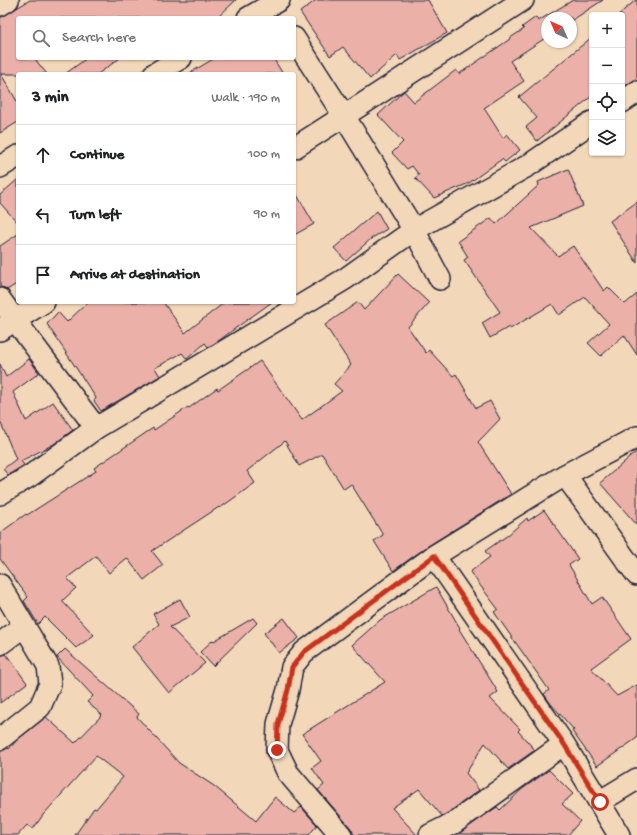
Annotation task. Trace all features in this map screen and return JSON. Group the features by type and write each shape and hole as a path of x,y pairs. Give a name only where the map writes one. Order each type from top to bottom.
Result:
{"street":[{"path":"0,5 8,0"},
{"path":"296,147 523,0"},
{"path":"252,16 276,5"},
{"path":"296,41 414,230 440,279"},
{"path":"157,72 178,60"},
{"path":"625,100 637,92"},
{"path":"0,494 30,476 96,428 345,279 414,230 529,165 589,124"},
{"path":"0,167 16,157"},
{"path":"0,299 8,325 96,428"},
{"path":"8,325 41,304"},
{"path":"341,835 288,773 277,750 278,724 288,690 292,667 304,652 434,556 565,474 637,437"},
{"path":"565,474 637,575"},
{"path":"434,556 564,744 619,835"},
{"path":"0,585 48,666 50,684 40,707 0,739"},
{"path":"0,644 24,626"},
{"path":"430,835 454,823 564,744"},
{"path":"600,802 637,778"}],"building":[{"path":"30,0 236,0 219,16 16,16 16,60 36,60 45,72 16,72 16,74 1,74 16,100 16,123 0,133 0,18"},
{"path":"316,0 428,0 447,33 400,60 397,55 370,79 343,47 330,56 300,12"},
{"path":"573,0 603,0 577,17 577,12 553,12"},
{"path":"637,0 637,78 625,86 625,12 622,12"},
{"path":"536,17 538,21 541,19 541,41 510,61 524,81 484,108 503,138 507,134 520,150 505,162 502,159 469,183 434,198 415,178 419,175 412,166 407,169 392,153 403,142 378,115 404,91 414,102 456,70 459,74 510,39 524,29 522,27"},
{"path":"589,39 589,98 537,141 526,127 537,118 519,97"},
{"path":"84,60 117,60 101,72 68,72"},
{"path":"212,60 274,60 282,72 191,72"},
{"path":"568,169 583,206 531,228 558,256 573,246 604,291 608,287 625,304 637,294 637,355 624,335 601,356 588,343 609,324 585,297 559,315 552,304 510,329 509,327 490,338 482,323 500,312 464,260 468,257 458,241 491,218 496,224 539,185 538,182"},
{"path":"16,181 16,221 0,203 0,195"},
{"path":"296,193 314,224 296,234"},
{"path":"637,202 637,263 610,221"},
{"path":"377,211 387,229 372,238 346,261 334,248"},
{"path":"16,235 16,284 7,290 0,287 0,246"},
{"path":"398,274 429,303 408,327 426,353 429,350 453,376 456,374 476,408 490,401 500,419 478,442 511,494 428,546 393,571 374,541 383,535 351,484 344,489 322,454 299,466 285,441 247,471 255,483 220,508 219,507 152,551 163,565 144,580 127,558 109,573 96,556 67,578 76,588 62,601 94,635 76,648 45,617 38,624 24,601 28,597 0,559 0,533 26,514 27,515 96,471 94,468 153,428 154,430 217,388 218,390 260,361 302,420 342,391 334,384 351,365 325,325 358,302 364,310"},
{"path":"86,304 164,304 185,333 222,304 269,304 217,342 208,347 205,343 187,359 182,353 155,368 160,376 101,411 94,401 96,398 47,324 58,312 67,322"},
{"path":"29,359 39,373 13,392 26,421 53,402 73,430 54,444 21,461 24,465 8,475 3,469 16,459 0,421 0,364 6,377"},
{"path":"637,451 637,525 600,483"},
{"path":"544,510 578,559 569,565 592,604 602,597 631,639 591,668 617,696 637,685 637,738 597,766 572,731 574,730 544,694 549,690 494,612 498,609 470,572 490,557 485,551 508,535 527,518 528,521"},
{"path":"436,587 460,628 459,629 498,692 490,698 520,729 518,731 535,750 508,769 485,743 466,773 479,790 448,813 442,816 419,789 392,808 417,835 353,835 350,827 318,790 324,785 312,768 321,761 302,734 385,682 352,645 380,620"},
{"path":"180,599 190,617 170,627 205,663 169,693 132,647 159,624 153,614"},
{"path":"253,618 257,623 213,666 200,652 213,640 214,641"},
{"path":"284,618 299,638 279,653 264,633"},
{"path":"65,649 139,714 137,717 179,763 214,786 256,821 275,797 294,813 301,807 317,825 309,835 75,835 94,808 96,809 123,777 96,756 43,815 33,829 27,825 18,835 0,835 0,751 9,749 17,740 46,717 75,743 102,715 87,702 93,696 57,657"},
{"path":"6,654 27,683 0,703 0,656"},
{"path":"549,770 573,794 562,804 580,821 568,835 458,834 497,807 500,810 521,790"}],"route":[{"path":"277,750 278,724 288,690 292,667 304,652 434,556 564,744 600,802"}]}
